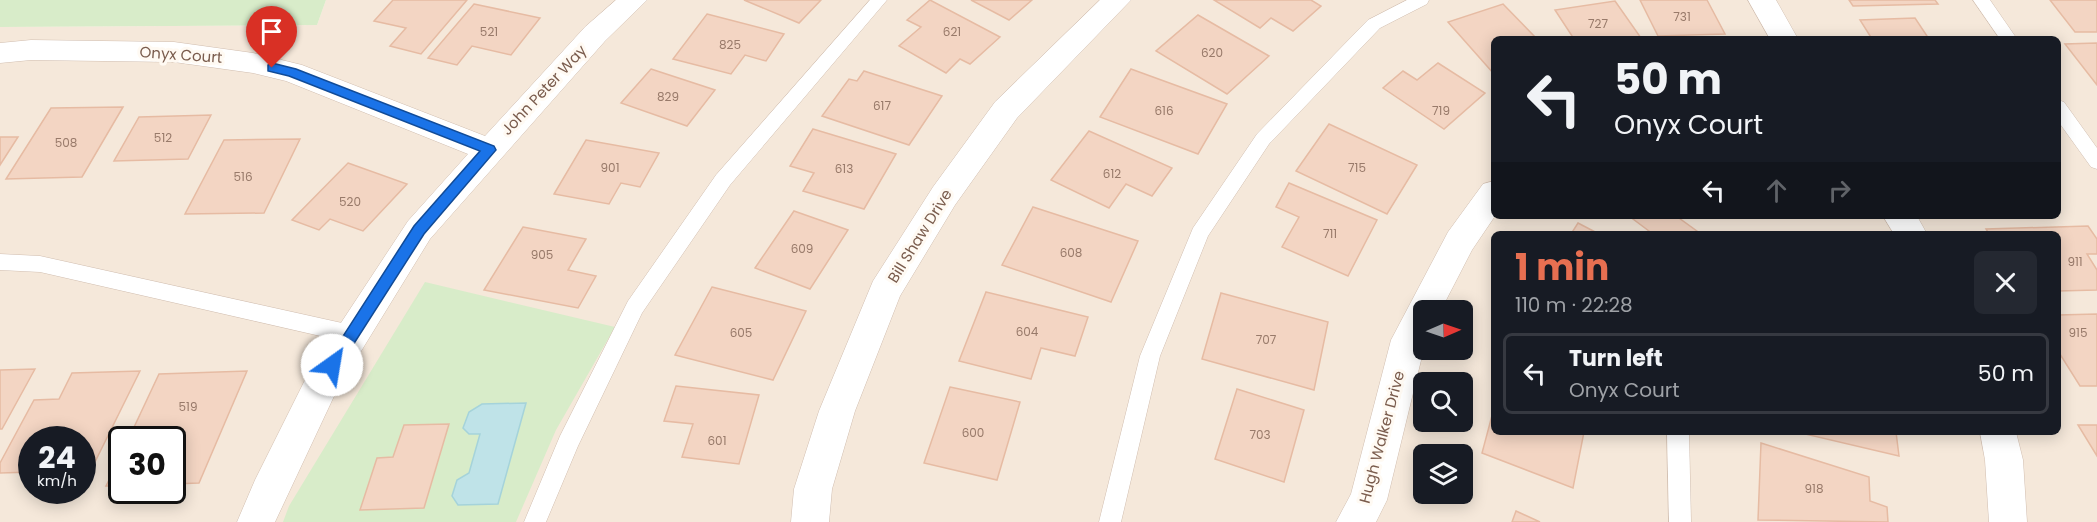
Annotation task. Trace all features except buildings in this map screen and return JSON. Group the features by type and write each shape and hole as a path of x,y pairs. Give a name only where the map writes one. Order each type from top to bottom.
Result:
{"street":[{"name":"John Peter Way","path":"256,522 268,492 318,391 351,334 419,230 596,34 633,0"},
{"name":"Bill Shaw Drive","path":"810,522 813,489 837,411 885,291 944,196 1006,110 1117,0"},
{"path":"1762,0 1782,36"},
{"name":"Onyx Court","path":"0,53 31,50 174,52 253,63 292,72 489,150"},
{"name":"Hugh Walker Drive","path":"1355,522 1368,500 1408,340 1430,293 1460,241 1491,197"},
{"path":"1999,435 2004,460 2008,522"}],"lane":[{"path":"535,522 568,443 634,307 723,180 879,0"},
{"path":"1110,522 1150,356 1200,233 1263,139 1374,24 1421,0"},
{"path":"1981,0 2007,36"},
{"path":"2061,111 2097,162"},
{"path":"0,262 40,264 351,334"},
{"path":"1678,435 1680,522"}],"shaded area":[{"path":"326,0 2097,0 2097,522 0,522 0,27 317,25"}],"green space":[{"path":"0,0 326,0 317,25 0,27"},
{"path":"425,282 615,327 556,430 516,522 283,522 289,506"}],"water":[{"path":"526,403 498,504 458,505 452,496 457,480 469,473 480,434 469,434 463,428 469,412 482,404"}],"route":[{"path":"272,68 292,72 489,150 419,230 374,296 332,365"}]}
